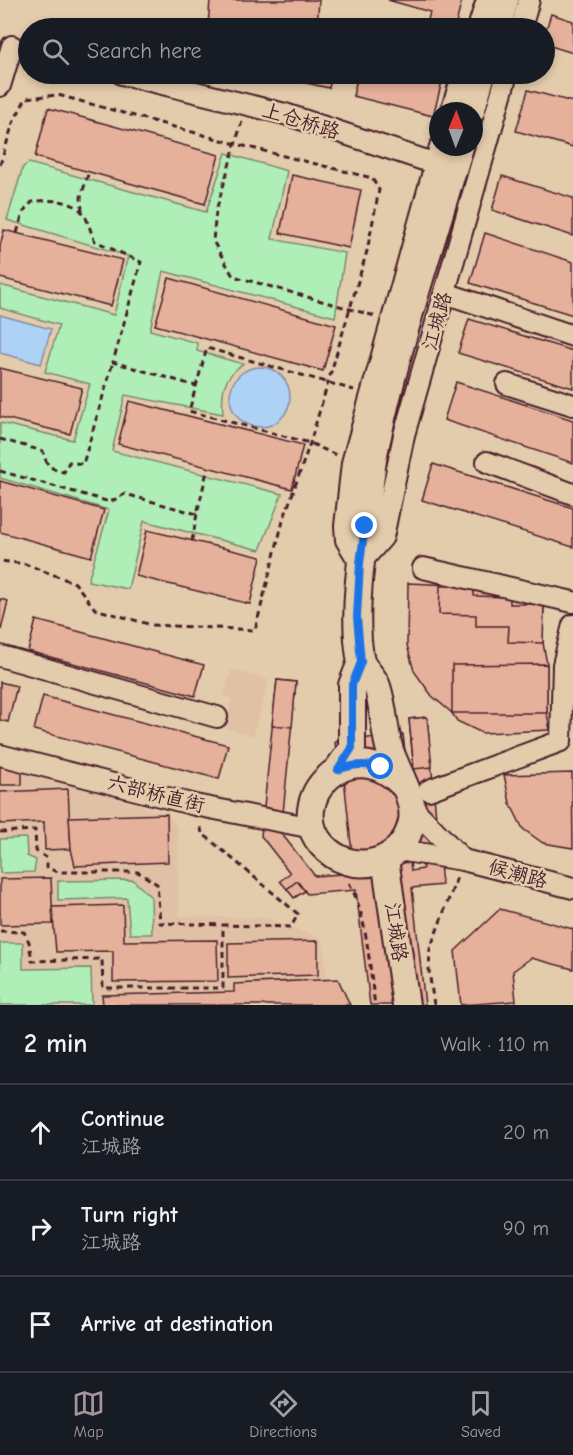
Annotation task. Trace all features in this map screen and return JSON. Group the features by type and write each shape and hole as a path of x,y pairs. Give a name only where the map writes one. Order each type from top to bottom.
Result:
{"main road":[{"path":"500,18 506,0"},
{"path":"474,102 479,84"},
{"name":"江城路","path":"313,828 311,811 315,794 324,780 338,770 352,748 352,685 361,662 357,617 360,563 374,456 447,157"},
{"name":"江城路","path":"361,662 376,684 390,748 415,794 408,836 391,855 406,1005"},
{"path":"338,770 352,765 367,764 381,767 415,794"},
{"path":"313,828 320,843 333,856 349,863 366,864 391,855"}],"street":[{"path":"481,18 487,0"},
{"path":"524,18 530,0"},
{"path":"0,86 14,46"},
{"name":"上仓桥路","path":"162,84 447,157 477,177"},
{"path":"454,102 460,84"},
{"name":"江城路","path":"360,563 383,537 404,435 504,84"},
{"path":"360,563 346,540 345,526 352,463 391,320 447,157"},
{"path":"445,292 573,336"},
{"path":"507,384 573,405"},
{"path":"487,462 573,494"},
{"path":"423,568 573,602"},
{"path":"415,794 567,744 568,666 573,625"},
{"path":"0,656 217,717"},
{"name":"六部桥直街","path":"0,755 195,805 313,828"},
{"name":"候潮路","path":"415,794 463,860"},
{"name":"候潮路","path":"391,855 463,860 573,888"}],"path":[{"path":"0,165 13,123 26,98 58,95 236,144 372,178 379,190 375,217 351,309 284,521 255,630 152,625 95,609 75,583 25,564 0,561"},
{"path":"246,105 216,211 213,241 233,276 391,320"},
{"path":"0,439 44,451 45,461 51,469 64,472 69,462 83,464 141,262 95,241 82,211 81,197 89,171"},
{"path":"17,233 23,213 32,202 55,200 82,211"},
{"path":"352,463 310,443 189,411 207,348 370,394"},
{"path":"114,362 196,386"},
{"path":"192,541 208,467"},
{"path":"0,471 110,502 126,494 197,514"},
{"path":"0,832 35,830 36,851 47,858 47,868 58,872 138,873 147,878 157,884 160,923 291,927 298,914 202,833 195,805"},
{"path":"333,856 354,893 361,917 375,1005"},
{"path":"435,1005 429,971 430,948 463,860"},
{"path":"0,931 24,932 29,942 32,961 102,959 103,988 223,988 223,925"}],"shaded area":[{"path":"231,669 269,680 253,736 224,728 232,699 223,696"},
{"path":"0,763 167,814 178,828 179,916 266,918 323,939 329,1005 0,1005"}],"green space":[{"path":"226,153 287,171 272,239 345,253 335,317 163,271 150,330 197,343 197,351 243,364 231,374 225,385 222,398 223,414 125,395 112,451 282,494 260,550 144,521 128,589 88,581 109,510 0,478 0,423 73,440 90,384 45,372 59,325 0,308 0,285 114,315 128,256 7,220 23,167 29,163 206,212"},
{"path":"26,838 27,856 36,860 34,872 0,873 0,839"},
{"path":"133,880 151,897 152,934 130,934 127,898 58,900 58,881"},
{"path":"0,943 23,943 23,969 91,968 92,1005 0,1005"}],"water":[{"path":"0,315 51,329 41,364 0,353"},
{"path":"260,367 277,372 285,380 290,397 285,414 277,422 260,427 243,422 235,414 230,397 235,380 243,372"}],"building":[{"path":"210,0 319,0 318,18 209,18"},
{"path":"388,0 462,0 458,18 428,18 430,12"},
{"path":"551,14 573,21 573,53 555,47 555,18 550,18"},
{"path":"311,84 330,84 329,88"},
{"path":"356,84 441,84 437,102 429,102 429,115 353,96"},
{"path":"528,90 573,102 573,147 516,131"},
{"path":"48,108 219,155 205,204 35,157"},
{"path":"292,175 361,190 349,248 280,233"},
{"path":"502,176 573,198 573,236 492,210"},
{"path":"4,230 123,260 111,306 0,278 0,246"},
{"path":"485,233 573,262 573,315 470,283"},
{"path":"169,278 336,325 323,371 155,325"},
{"path":"469,319 573,351 573,388 458,353"},
{"path":"0,368 82,388 70,434 0,417"},
{"path":"456,382 573,420 573,463 444,420"},
{"path":"129,401 303,445 292,489 118,444"},
{"path":"433,464 573,508 573,547 422,500"},
{"path":"0,481 104,510 91,557 0,532"},
{"path":"147,530 261,557 250,604 136,576"},
{"path":"408,583 474,586 544,604 543,643 547,664 547,713 550,730 482,733 457,721 452,713 432,696 414,671 407,645"},
{"path":"440,586 474,586 474,596 510,597 510,604 544,604 543,643 508,642 509,626 476,626 476,615 439,614"},
{"path":"0,599 8,601 1,630 0,630"},
{"path":"36,620 204,665 195,696 28,651"},
{"path":"547,664 547,713 452,713 452,665"},
{"path":"277,680 296,682 281,833 315,876 354,873 344,778 339,778 335,742 403,734 407,770 401,771 411,871 423,869 409,719 427,717 442,885 412,888 425,1005 370,1005 356,890 307,894 297,881 287,889 280,881 290,873 261,836"},
{"path":"277,680 296,682 292,727 272,725"},
{"path":"0,682 17,686 8,722 0,720"},
{"path":"43,696 228,745 219,779 34,730"},
{"path":"427,717 432,767 414,769 409,719"},
{"path":"0,763 22,768 22,785 0,785"},
{"path":"572,773 573,848 543,843 523,829 510,803 504,775"},
{"path":"68,789 71,849 45,850 44,822 0,824 0,792"},
{"path":"167,814 168,862 75,866 71,849 69,817"},
{"path":"51,878 53,924 0,925 0,879"},
{"path":"297,881 305,891 294,898 287,889"},
{"path":"123,905 124,941 217,940 218,981 113,982 113,951 56,952 52,907"},
{"path":"500,909 573,929 573,969 531,958 513,971 516,1001 461,1005 455,951"},
{"path":"318,941 318,975 228,978 228,943"},
{"path":"338,979 350,1005 103,1005 102,995 234,992 234,984"}],"route":[{"path":"365,526 357,617 361,662 352,685 352,748 338,770 352,765 367,764 381,767"}]}
